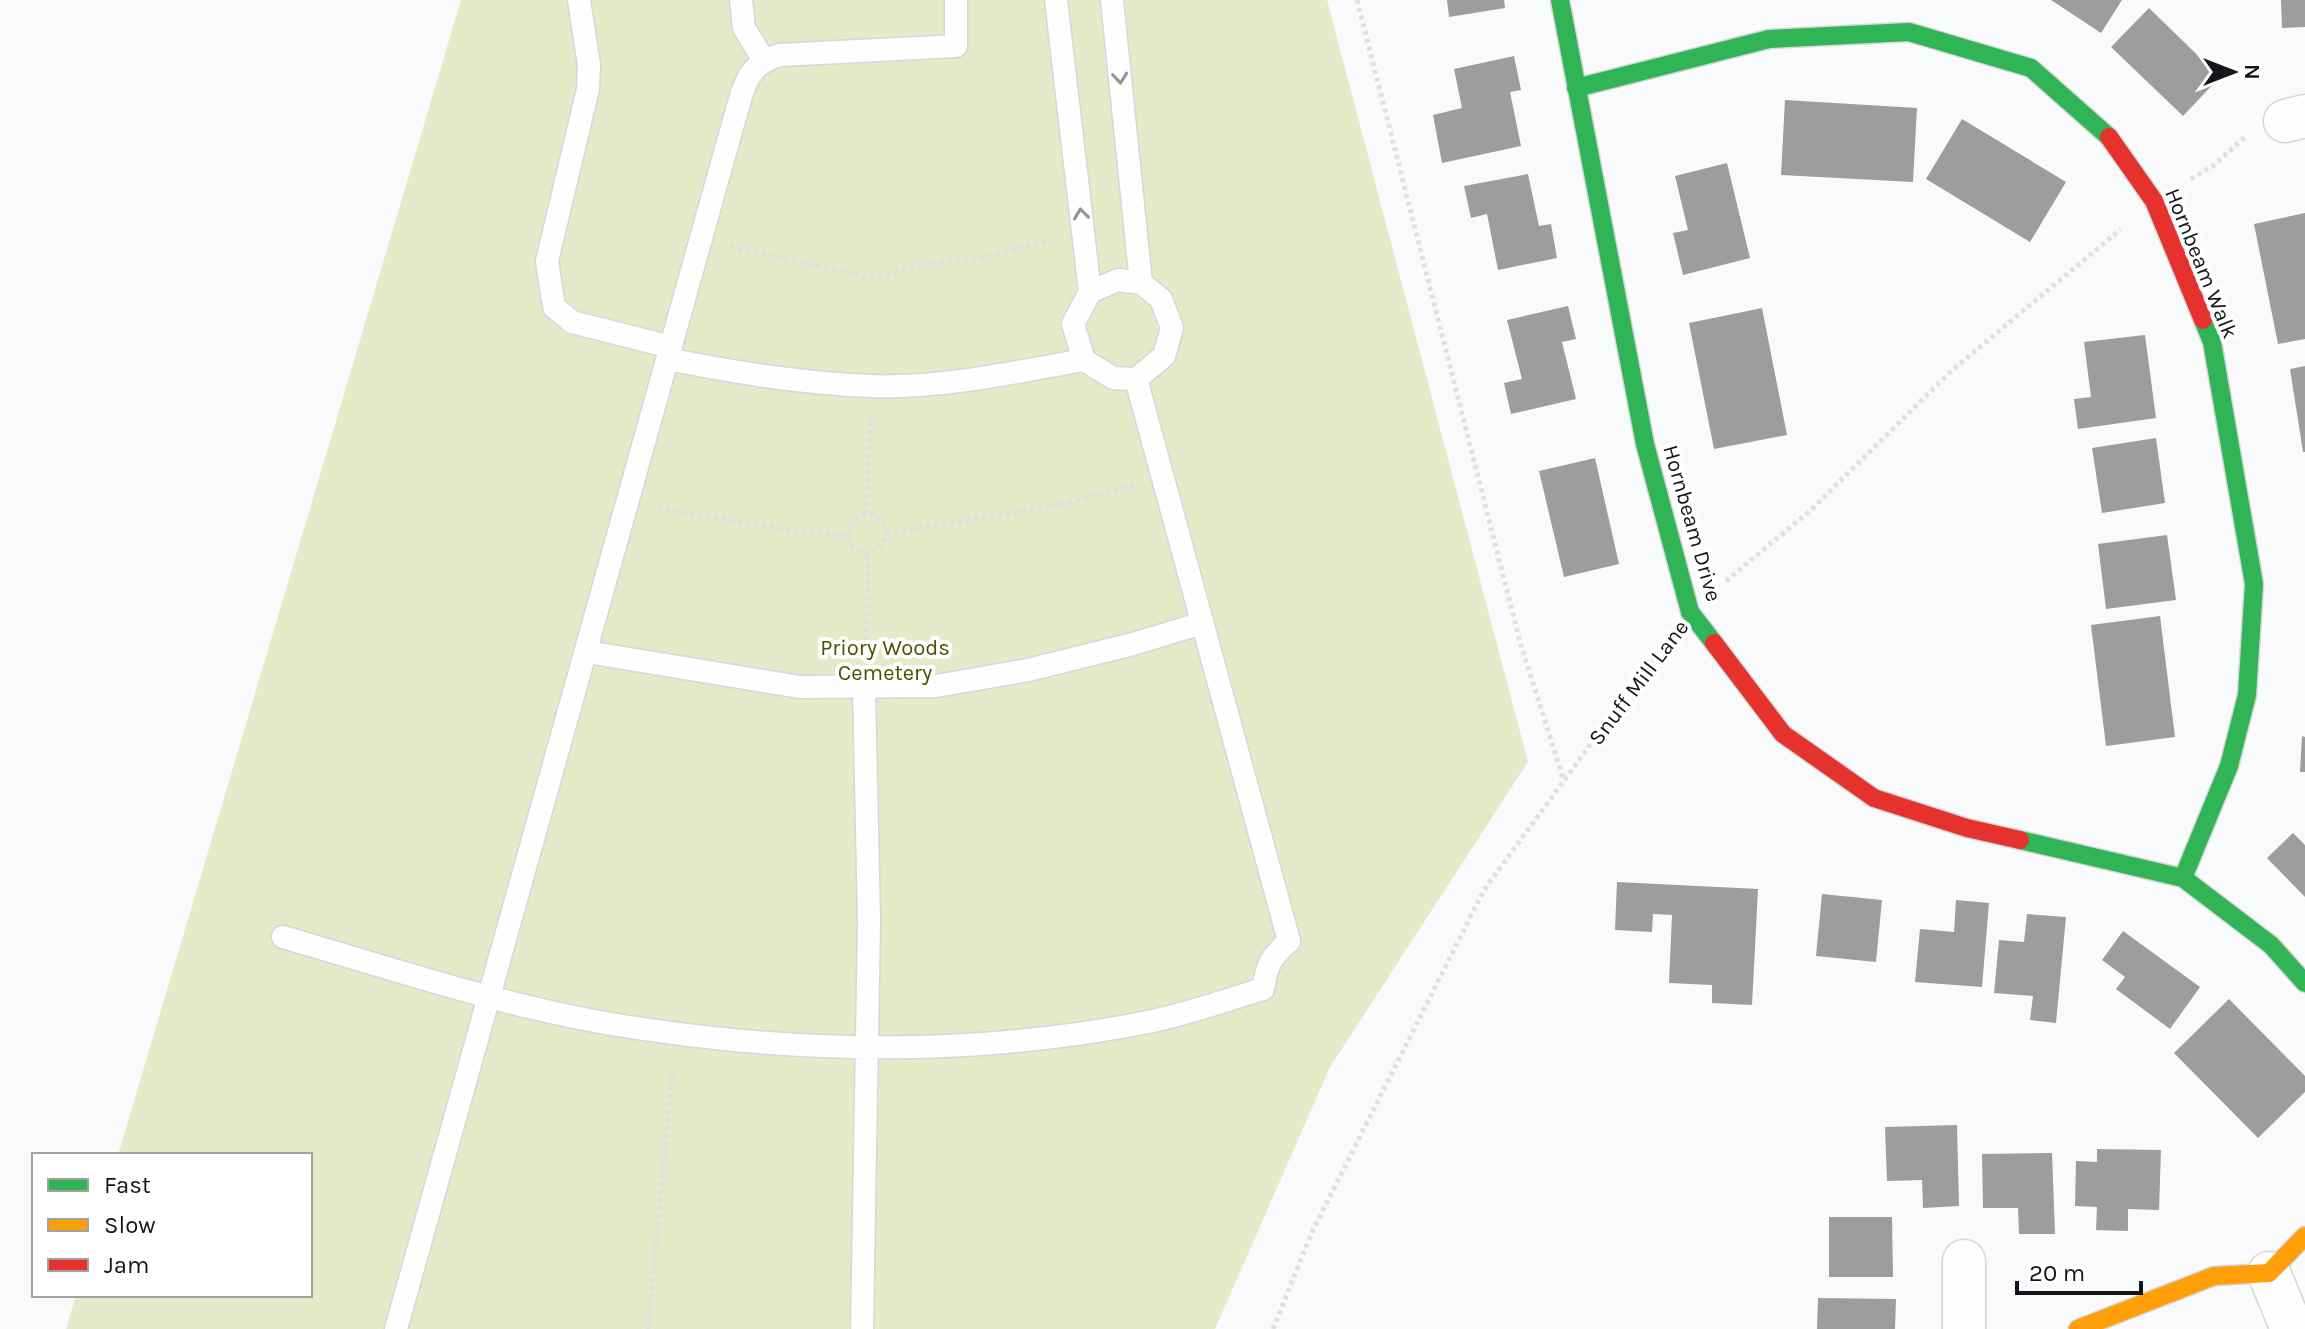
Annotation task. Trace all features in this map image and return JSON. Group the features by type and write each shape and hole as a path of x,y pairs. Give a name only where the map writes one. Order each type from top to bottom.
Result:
{"street":[{"name":"Hornbeam Drive","path":"1560,0 1645,444 1690,612 1783,734 1874,798 1967,828 2183,878 2271,945 2305,983"},
{"name":"Hornbeam Walk","path":"1576,88 1769,39 1909,32 2031,68 2106,132 2154,201 2212,342 2254,584 2247,695 2229,766 2183,878"},
{"path":"2078,1329 2214,1276 2269,1273 2305,1236"},
{"path":"1964,1261 1964,1329"},
{"path":"2269,1273 2292,1329"}],"lane":[{"path":"579,0 589,65 588,89 547,261 554,307 572,322 753,376 872,386 976,379 1084,360"},
{"path":"741,0 744,28 763,59"},
{"path":"396,1329 700,241 750,73 763,59 780,55 956,46 956,0"},
{"path":"1056,0 1090,292 1073,324 1084,360 1113,378 1136,379 1164,356 1172,328 1161,299 1141,283 1118,280 1090,292"},
{"path":"1112,0 1141,283"},
{"path":"283,937 487,997 615,1024 797,1046 868,1049 1061,1037 1156,1020 1263,989 1266,970 1273,955 1289,941 1136,379"},
{"path":"587,652 800,687 936,686 1028,670 1202,623"},
{"path":"862,1329 869,921 864,687"}],"path":[{"path":"1357,0 1520,642 1564,782"},
{"name":"Snuff Mill Lane","path":"1273,1329 1312,1232 1484,890 1540,810 1690,612 1811,510 1949,373 2154,201 2214,165 2269,114 2295,118"},
{"path":"700,241 872,278 925,264 982,258 1083,229"},
{"path":"866,514 872,386"},
{"path":"887,533 1050,507 1163,477"},
{"path":"629,502 800,532 847,535"},
{"path":"866,514 876,516 887,533 878,551 868,553 859,551 847,535 856,517 866,514"},
{"path":"864,687 868,553"},
{"path":"648,1329 676,1033"}],"green space":[{"name":"Priory Woods Cemetery","path":"461,0 1327,0 1528,762 1330,1067 1215,1329 66,1329 75,1297 312,1297 312,1153 119,1153"}],"building":[{"path":"1447,0 1504,0 1505,8 1449,17"},
{"path":"2051,0 2122,0 2101,33"},
{"path":"2281,0 2305,0 2305,27 2282,28"},
{"path":"2149,8 2220,77 2183,116 2111,47"},
{"path":"1514,56 1521,90 1510,92 1521,146 1442,163 1433,115 1462,108 1454,69"},
{"path":"1785,100 1917,108 1913,182 1781,175"},
{"path":"1962,119 2066,182 2030,242 1926,179"},
{"path":"1727,163 1750,258 1683,275 1673,233 1688,230 1675,176"},
{"path":"1528,174 1539,226 1551,224 1557,258 1498,270 1487,214 1471,218 1464,186"},
{"path":"2305,213 2305,339 2278,344 2254,224"},
{"path":"1568,306 1576,339 1562,342 1576,399 1511,414 1504,383 1522,379 1507,320"},
{"path":"1762,308 1787,435 1714,449 1689,323"},
{"path":"2145,335 2156,418 2078,429 2074,399 2091,397 2084,342"},
{"path":"2305,366 2305,452 2303,452 2290,369"},
{"path":"2156,438 2165,503 2102,513 2092,448"},
{"path":"1595,458 1619,564 1564,577 1539,471"},
{"path":"2167,535 2176,600 2106,609 2098,544"},
{"path":"2160,616 2175,737 2106,746 2091,625"},
{"path":"2302,736 2305,737 2305,772 2300,772"},
{"path":"2293,833 2305,845 2305,897 2267,858"},
{"path":"1617,882 1758,889 1752,1005 1712,1003 1712,985 1669,983 1672,915 1653,914 1652,932 1615,930"},
{"path":"1822,894 1882,900 1876,962 1816,956"},
{"path":"1956,900 1989,903 1982,987 1915,982 1920,929 1954,932"},
{"path":"2027,914 2066,917 2056,1023 2030,1020 2033,996 1994,993 1999,940 2024,942"},
{"path":"2123,931 2200,987 2170,1029 2116,989 2125,977 2102,960"},
{"path":"2229,999 2305,1076 2305,1092 2258,1138 2174,1053"},
{"path":"1957,1125 1959,1206 1923,1208 1922,1180 1887,1181 1885,1127"},
{"path":"2097,1149 2161,1150 2159,1210 2128,1209 2128,1231 2096,1230 2097,1207 2075,1206 2076,1161 2097,1162"},
{"path":"2052,1153 2055,1234 2019,1234 2018,1208 1983,1208 1982,1154"},
{"path":"1829,1217 1892,1217 1893,1277 1829,1277"},
{"path":"1818,1298 1896,1299 1895,1329 1817,1329"}],"traffic: fast":[{"path":"1560,0 1645,444 1690,612 1714,643"},
{"path":"1576,88 1769,39 1909,32 2031,68 2109,137"},
{"path":"2183,878 2229,766 2247,695 2254,584 2212,342 2203,320"},
{"path":"2020,840 2183,878 2271,945 2305,983"}],"traffic: slow":[{"path":"2078,1329 2214,1276 2269,1273 2305,1236"}],"traffic: jam":[{"path":"2109,137 2154,201 2203,320"},
{"path":"1714,643 1783,734 1874,798 1967,828 2020,840"}]}
